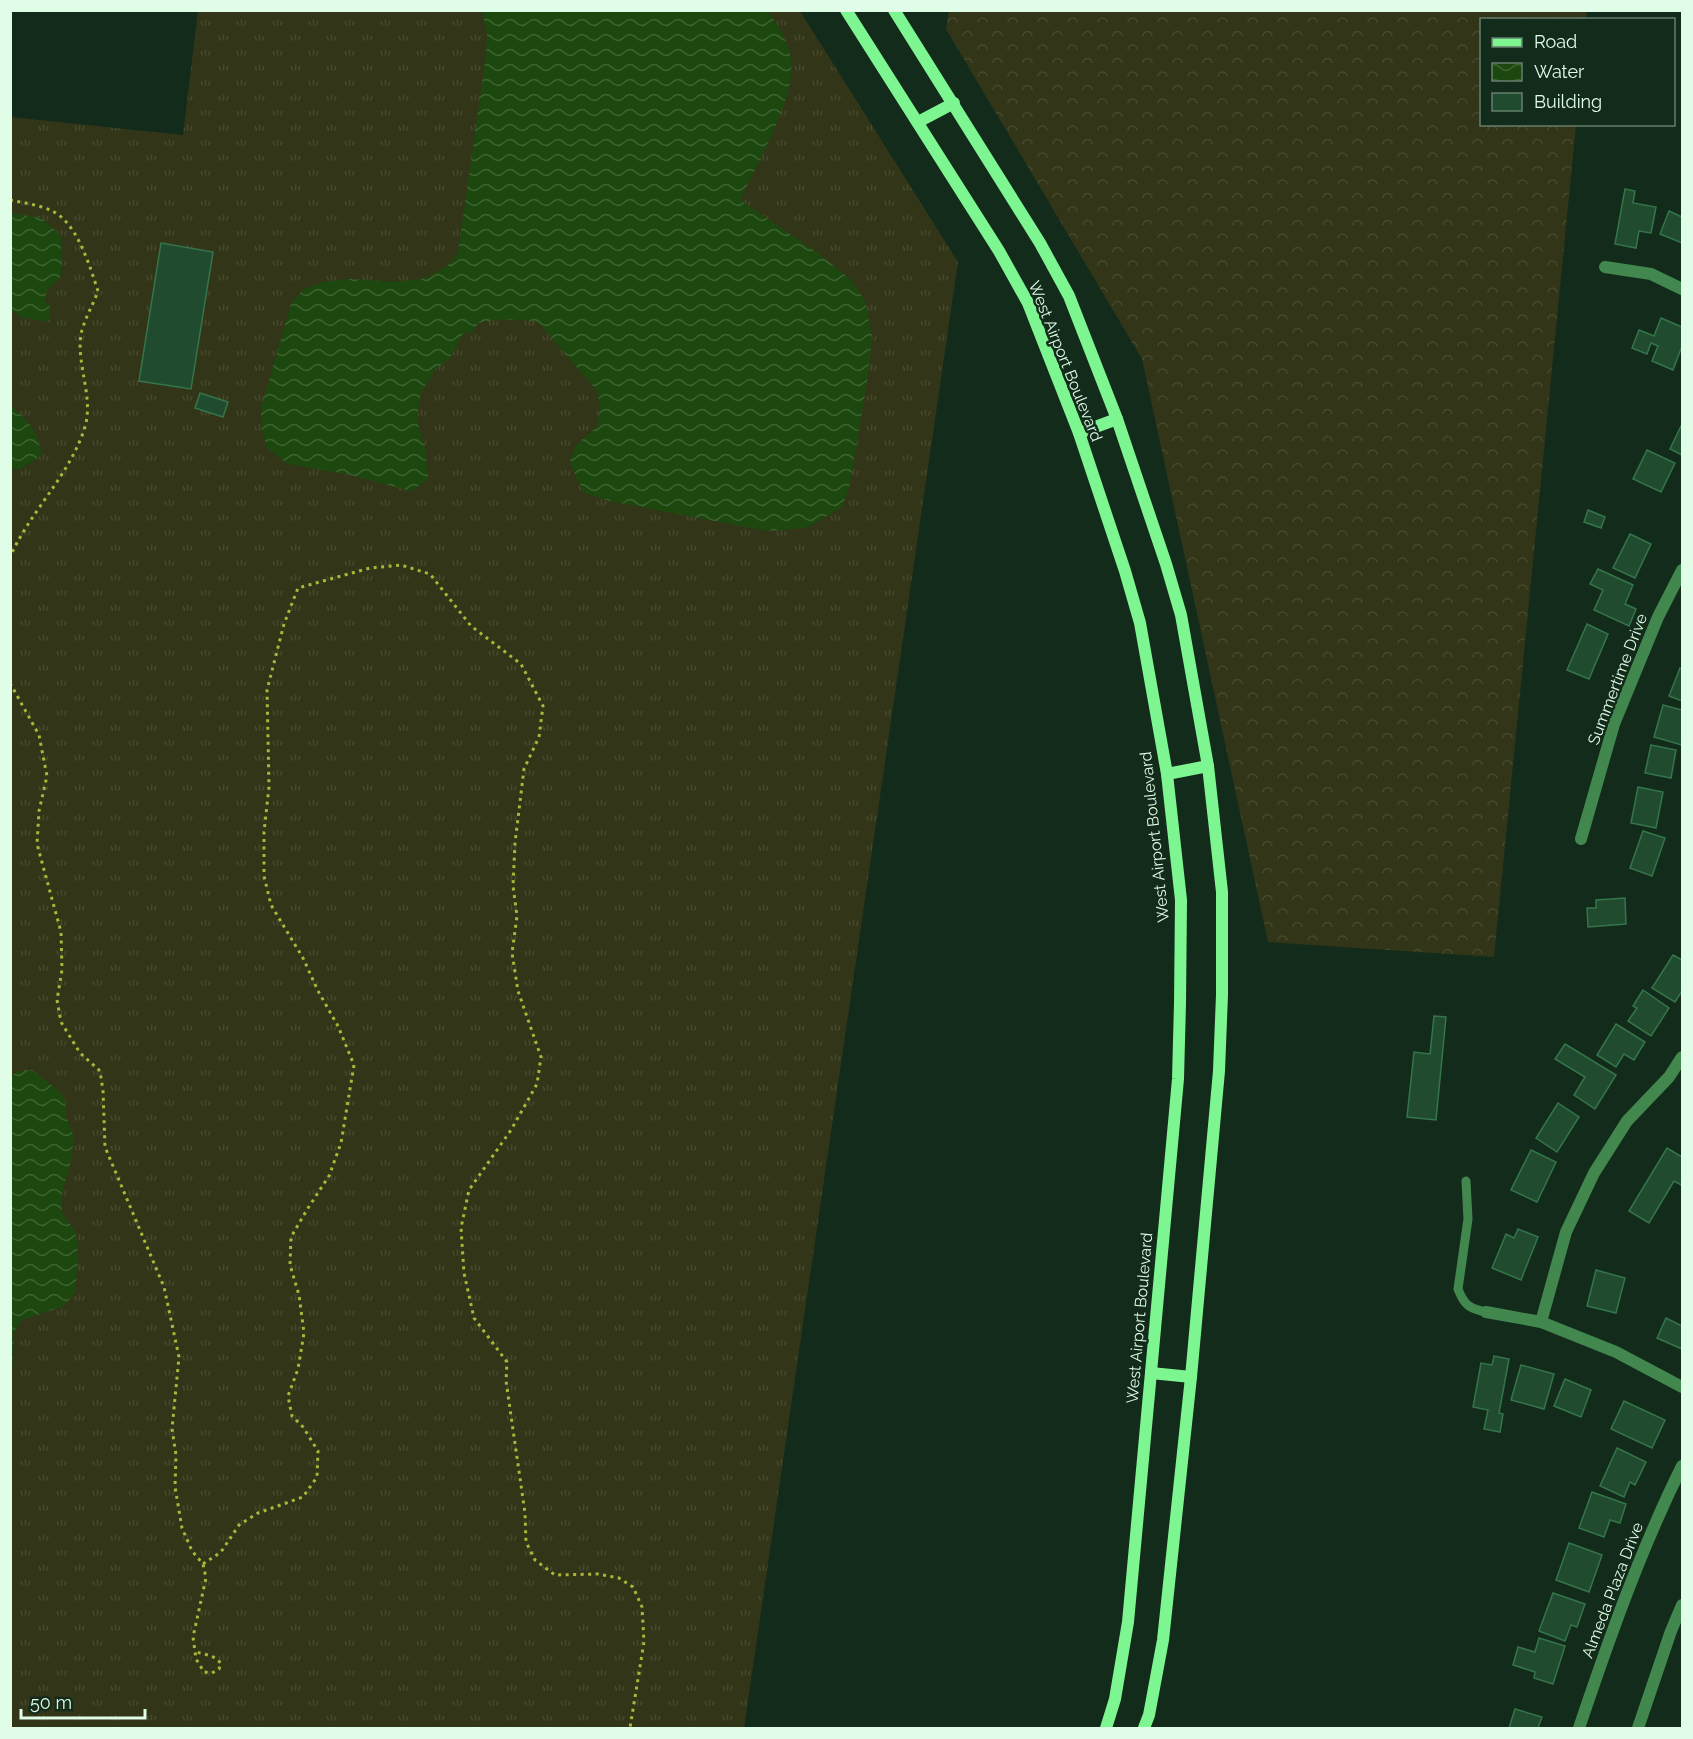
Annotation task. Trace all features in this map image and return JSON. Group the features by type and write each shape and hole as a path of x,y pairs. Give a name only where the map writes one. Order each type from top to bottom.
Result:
{"main road":[{"name":"West Airport Boulevard","path":"846,10 999,251 1028,303 1080,433 1125,571 1140,623 1167,774 1181,900 1178,1079 1128,1622 1106,1728"},
{"name":"West Airport Boulevard","path":"894,10 1040,243 1069,296 1117,418 1166,564 1181,615 1208,766 1222,892 1219,1071 1191,1377 1163,1640 1149,1715 1144,1728"},
{"path":"918,122 954,103"},
{"path":"1080,433 1117,418"},
{"path":"1167,774 1208,766"},
{"path":"1151,1373 1191,1377"}],"street":[{"path":"1605,267 1651,274 1683,289"},
{"name":"Summertime Drive","path":"1581,839 1614,724 1658,617 1681,576"},
{"path":"1540,1323 1566,1232 1594,1173 1627,1121 1669,1077 1683,1057"},
{"path":"1486,1312 1540,1323 1616,1352 1683,1387"},
{"name":"Almeda Plaza Drive","path":"1579,1728 1625,1596 1663,1505 1683,1466"},
{"path":"1638,1728 1671,1631 1683,1605"}],"lane":[{"path":"1466,1181 1468,1219 1458,1289 1469,1308 1486,1312"}],"path":[{"path":"10,200 53,211 68,222 89,264 98,291 81,334 87,399 85,428 70,461 19,538 10,557"},
{"path":"203,1564 221,1552 239,1525 258,1513 303,1497 316,1477 318,1451 303,1426 292,1416 288,1396 298,1369 304,1333 290,1265 291,1237 329,1176 341,1143 346,1100 354,1065 338,1026 303,958 271,905 264,876 264,832 269,787 267,690 284,624 298,588 370,568 401,565 430,574 471,626 521,664 543,706 539,737 524,769 514,843 513,886 517,916 513,952 518,991 541,1057 537,1084 511,1130 470,1190 461,1228 464,1273 474,1318 507,1362 506,1381 525,1513 526,1542 535,1560 555,1575 598,1574 619,1578 633,1587 642,1607 644,1642 630,1728"},
{"path":"10,683 39,735 47,776 39,811 37,844 61,932 62,970 57,1000 61,1022 80,1053 100,1071 105,1147 164,1287 179,1357 172,1429 176,1455 175,1487 182,1528 192,1551 203,1564 206,1578 192,1637 196,1659 204,1672 212,1673 219,1669 220,1663 212,1656 196,1652"}],"green space":[{"path":"949,10 1587,11 1586,18 1480,18 1480,126 1576,126 1494,957 1268,942 1142,359 946,29"},
{"path":"198,11 800,11 958,262 744,1728 11,1728 10,117 183,135"}],"water":[{"path":"482,11 767,11 779,27 788,47 791,75 781,112 740,200 819,254 851,280 865,301 872,338 850,484 842,507 807,528 766,531 610,501 585,493 570,462 576,445 597,427 600,408 598,392 538,322 523,320 478,323 471,333 464,332 449,359 436,369 421,392 417,420 425,448 428,479 411,491 351,475 288,464 267,448 261,427 261,408 291,304 303,290 322,282 350,279 396,282 426,278 447,266 458,253 486,55 487,33"},
{"path":"11,213 41,218 61,237 61,276 47,291 44,300 50,307 50,322 20,317 15,312 11,312"},
{"path":"11,406 32,428 40,448 41,456 20,469 11,468"},
{"path":"32,1070 59,1091 65,1099 66,1117 74,1136 71,1160 61,1197 62,1213 75,1231 78,1265 75,1292 64,1306 22,1320 14,1332 11,1393 11,1076 19,1071"}],"building":[{"path":"1625,189 1635,191 1633,203 1656,207 1651,233 1639,231 1636,248 1615,244"},
{"path":"1669,211 1682,217 1682,243 1660,234"},
{"path":"161,243 213,252 191,389 139,381"},
{"path":"1661,318 1682,327 1682,346 1673,370 1652,361 1658,346 1651,343 1647,354 1632,348 1639,330 1654,336"},
{"path":"200,393 228,402 223,417 195,408"},
{"path":"1682,424 1682,455 1670,449"},
{"path":"1647,450 1675,463 1661,492 1633,479"},
{"path":"1588,510 1605,517 1601,528 1584,522"},
{"path":"1630,534 1651,544 1635,578 1613,568"},
{"path":"1598,569 1633,585 1625,604 1636,609 1629,626 1594,610 1603,590 1590,584"},
{"path":"1587,624 1608,634 1589,679 1567,670"},
{"path":"1680,668 1682,669 1682,701 1669,696"},
{"path":"1663,705 1682,710 1682,745 1654,737"},
{"path":"1651,745 1676,750 1671,778 1645,773"},
{"path":"1638,787 1663,792 1656,828 1631,823"},
{"path":"1643,831 1665,838 1652,876 1630,868"},
{"path":"1625,898 1626,924 1588,927 1587,908 1596,908 1596,900"},
{"path":"1673,955 1682,960 1682,991 1675,1002 1652,988"},
{"path":"1643,990 1669,1008 1651,1036 1628,1021 1637,1008 1633,1006"},
{"path":"1434,1016 1446,1017 1436,1120 1407,1117 1414,1052 1430,1054"},
{"path":"1616,1024 1645,1042 1634,1060 1624,1054 1616,1067 1597,1055"},
{"path":"1565,1044 1616,1075 1595,1109 1574,1095 1585,1077 1555,1059"},
{"path":"1558,1103 1579,1117 1557,1152 1536,1138"},
{"path":"1667,1148 1682,1157 1682,1182 1681,1185 1674,1181 1649,1223 1629,1211"},
{"path":"1531,1150 1556,1162 1537,1202 1511,1190"},
{"path":"1518,1229 1538,1237 1521,1280 1492,1268 1506,1234 1514,1238"},
{"path":"1596,1270 1625,1278 1616,1313 1587,1306"},
{"path":"1666,1318 1682,1326 1682,1349 1657,1338"},
{"path":"1494,1356 1509,1359 1499,1413 1503,1414 1500,1432 1484,1429 1488,1410 1473,1407 1481,1363 1492,1365"},
{"path":"1521,1365 1554,1374 1544,1409 1511,1400"},
{"path":"1565,1379 1591,1390 1581,1417 1554,1406"},
{"path":"1624,1401 1665,1420 1652,1448 1611,1429"},
{"path":"1617,1448 1646,1462 1635,1485 1630,1482 1624,1497 1600,1486"},
{"path":"1592,1492 1626,1504 1620,1523 1610,1520 1604,1537 1579,1528"},
{"path":"1569,1543 1602,1555 1589,1592 1556,1580"},
{"path":"1553,1593 1585,1604 1577,1627 1571,1625 1565,1641 1539,1631"},
{"path":"1539,1638 1565,1646 1553,1684 1534,1678 1535,1672 1513,1665 1518,1647 1535,1652"},
{"path":"1515,1709 1542,1717 1538,1728 1509,1728"}]}
